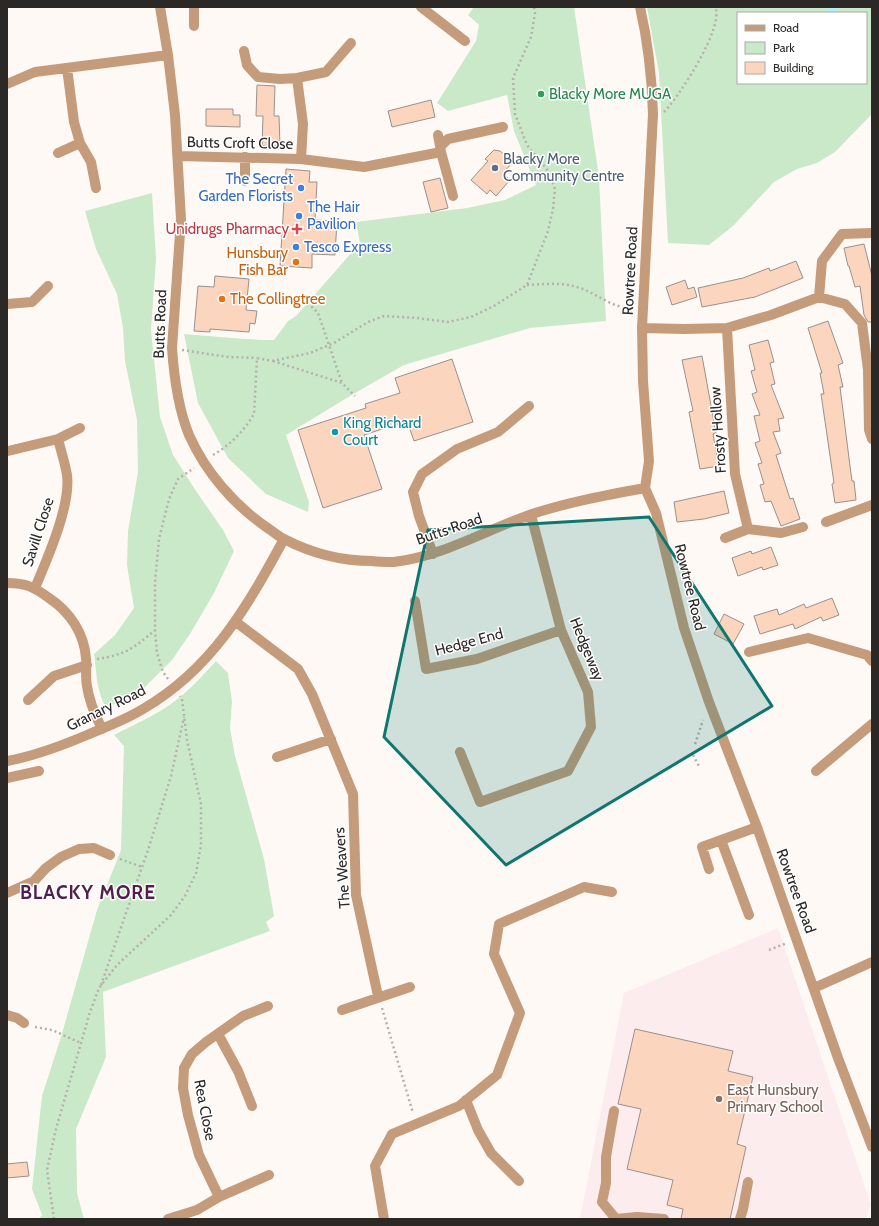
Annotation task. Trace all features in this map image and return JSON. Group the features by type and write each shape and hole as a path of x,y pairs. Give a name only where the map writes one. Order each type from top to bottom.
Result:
{"street":[{"name":"Butts Road","path":"160,7 168,55 178,156 181,219 172,348 179,401 189,434 203,461 228,494 254,519 284,539 323,554 356,561 393,562 433,554 531,515 573,502 645,488"},
{"path":"194,7 194,26"},
{"path":"421,7 465,41"},
{"name":"Rowtree Road","path":"640,7 652,87 653,114 642,328 643,381 649,461 645,488 656,513 684,628 708,702 757,827 838,1058 872,1147"},
{"path":"244,51 247,65 258,77 280,79 297,78 326,72 351,43"},
{"path":"7,84 35,72 168,55"},
{"path":"67,68 74,122 80,143 91,162 96,188"},
{"name":"Butts Croft Close","path":"297,78 303,124 301,159"},
{"name":"Butts Croft Close","path":"178,156 301,159 364,167 440,149 448,139 503,127"},
{"path":"438,135 440,149 453,196"},
{"path":"58,153 80,143"},
{"path":"245,157 245,181"},
{"path":"819,297 822,261 842,234 872,233"},
{"path":"7,304 32,302 48,286"},
{"path":"642,328 727,328 771,315 819,297 845,304 862,323 870,370 869,430 872,440"},
{"name":"Frosty Hollow","path":"727,328 735,474 748,529"},
{"path":"433,554 419,516 413,492 422,474 457,449 498,432 529,406"},
{"path":"8,451 58,439 80,428"},
{"name":"Savill Close","path":"35,588 65,503 67,476 58,439"},
{"path":"826,522 872,504"},
{"name":"Hedgeway","path":"460,752 480,802 568,770 591,727 588,692 561,630 531,515"},
{"path":"725,538 748,529 781,532 803,527"},
{"name":"Granary Road","path":"7,762 55,748 102,729 142,710 174,688 202,662 236,622 284,539"},
{"path":"7,583 17,583 35,588 61,606 77,626 85,647 86,685 92,707 102,729"},
{"name":"Hedge End","path":"415,601 426,669 477,659 561,630"},
{"name":"The Weavers","path":"236,622 298,669 312,694 353,794 356,896 378,996"},
{"path":"749,652 808,638 867,655 872,660"},
{"path":"28,700 54,676 86,662"},
{"path":"816,771 872,724"},
{"path":"277,757 331,739"},
{"path":"7,778 39,771"},
{"path":"709,869 702,847 757,827"},
{"path":"721,840 749,915"},
{"path":"7,894 34,881 46,868 61,857 79,849 94,848 110,855"},
{"path":"384,1219 375,1166 392,1134 459,1106 497,1075 520,1013 494,954 499,924 584,887 612,892"},
{"path":"814,988 872,962"},
{"path":"342,1010 378,996 410,987"},
{"name":"Rea Close","path":"219,1197 199,1154 188,1116 183,1088 184,1068 192,1054 218,1034 251,1012 268,1006"},
{"path":"7,1015 17,1018 24,1023"},
{"path":"218,1034 238,1071 252,1106"},
{"path":"466,1100 478,1130 491,1153 519,1181"},
{"path":"614,1111 606,1157 606,1183 602,1202 616,1218 664,1219"},
{"path":"168,1219 197,1210 219,1197 269,1175"},
{"path":"740,1219 748,1182"}],"path":[{"path":"527,285 548,231 553,209 555,189 549,172 527,145 515,114 513,78 531,36 535,13 534,7"},
{"path":"653,114 665,111 682,89 705,50 716,23 717,9 715,7"},
{"path":"272,361 310,353 334,343 368,322 384,316 448,322 471,317 494,306 527,285 562,283 581,288 611,303 629,308 644,308"},
{"path":"302,303 311,306 318,313 342,383 355,396"},
{"path":"172,348 229,357 257,358 272,361 342,383"},
{"path":"167,678 163,672 157,653 155,630 155,582 160,539 169,499 178,479 230,443 249,422 254,414 257,358"},
{"path":"86,662 125,653 155,630"},
{"path":"99,988 117,965 171,915 185,896 196,873 201,845 201,804 187,740 182,699"},
{"path":"694,744 708,702"},
{"path":"54,1219 47,1170 56,1129 90,1012 142,867 171,776 184,714"},
{"path":"693,756 700,768"},
{"path":"110,855 142,867"},
{"path":"769,950 797,940"},
{"path":"378,996 417,1124"},
{"path":"24,1023 52,1030 81,1043"}],"highlighted area":[{"path":"649,517 772,706 506,865 384,737 428,530"}],"shaded area":[{"name":"East Hunsbury Primary School","path":"778,928 871,1205 865,1219 580,1219 624,993"}],"green space":[{"path":"474,7 574,7 599,177 606,321 530,328 404,365 286,435 309,502 308,512 266,494 228,458 198,403 184,334 240,339 274,340 288,321 296,316 360,243 356,222 467,208 505,200 536,185 514,131 507,95 448,111 437,103 476,41 479,25 468,15"},
{"path":"647,7 872,7 872,114 835,152 817,163 797,169 774,182 733,226 709,245 668,243 659,73"},
{"path":"152,193 156,259 151,330 160,417 173,455 223,530 234,551 214,593 190,634 172,660 141,691 106,708 96,675 94,654 115,635 134,608 127,565 128,531 138,472 137,420 125,361 123,328 117,294 96,249 85,211"},
{"path":"216,661 228,673 232,702 230,728 235,756 264,859 274,916 266,922 270,931 103,992 106,1057 76,1129 77,1193 84,1219 39,1219 42,1215 32,1189 42,1096 61,1037 97,910 121,850 124,746 114,735 171,704 189,689"}],"building":[{"path":"257,85 275,86 274,116 279,116 280,146 262,146 263,116 256,116"},
{"path":"431,100 435,117 392,127 388,111"},
{"path":"206,109 233,109 233,115 240,115 240,127 206,126"},
{"name":"Blacky More Community Centre","path":"494,150 500,151 513,162 503,173 510,180 496,196 490,190 487,194 471,180 488,161 485,159"},
{"path":"286,169 310,171 309,182 317,182 315,220 337,221 335,255 312,254 312,268 280,266"},
{"path":"440,178 448,208 431,212 423,182"},
{"path":"864,244 872,276 872,322 868,322 864,315 860,286 855,287 844,248"},
{"path":"796,261 803,278 755,297 702,307 698,288 743,278 769,268 770,271"},
{"name":"The Collingtree","path":"215,276 249,279 246,310 257,311 255,324 250,323 249,332 210,329 210,332 194,331 198,286 214,287"},
{"path":"685,280 688,289 694,287 697,297 672,305 666,287"},
{"path":"828,321 843,363 838,365 843,387 840,387 852,481 854,481 856,500 835,503 832,484 834,483 821,394 824,394 820,373 822,373 808,328"},
{"path":"768,340 774,362 770,363 775,384 771,385 784,418 778,419 780,431 773,432 781,453 776,455 790,499 793,498 800,519 781,526 771,501 765,502 760,485 764,484 758,464 762,463 755,443 760,441 754,416 760,415 752,394 757,392 751,371 755,370 749,345"},
{"path":"702,356 716,433 713,434 719,466 700,469 689,412 693,411 682,360"},
{"name":"King Richard Court","path":"452,359 473,422 414,441 407,421 364,435 382,489 323,508 298,430 366,408 365,404 400,393 395,378"},
{"path":"724,491 729,513 704,519 677,522 674,502"},
{"path":"771,547 778,565 763,570 762,567 738,576 732,558 751,551 752,554"},
{"path":"832,598 839,615 823,621 821,617 795,629 793,624 760,634 754,616 777,609 779,615 804,604 806,608"},
{"path":"724,614 744,624 733,644 714,634"},
{"path":"635,1029 733,1051 728,1071 753,1077 737,1144 746,1147 730,1219 681,1219 683,1209 667,1205 673,1180 627,1169 641,1109 618,1104"},
{"path":"27,1162 29,1176 7,1178 7,1164"}],"waterway":[{"path":"827,12 837,7"}],"place":[{"name":"Blacky More MUGA","path":"541,94"},
{"name":"Blacky More Community Centre","path":"495,168"},
{"name":"The Secret Garden Florists","path":"301,188"},
{"name":"The Hair Pavilion","path":"299,216"},
{"name":"Unidrugs Pharmacy","path":"297,229"},
{"name":"Tesco Express","path":"296,247"},
{"name":"Hunsbury Fish Bar","path":"296,262"},
{"name":"The Collingtree","path":"222,299"},
{"name":"King Richard Court","path":"335,432"},
{"name":"East Hunsbury Primary School","path":"719,1099"}],"district":[{"name":"BLACKY MORE","path":"88,892"}]}
